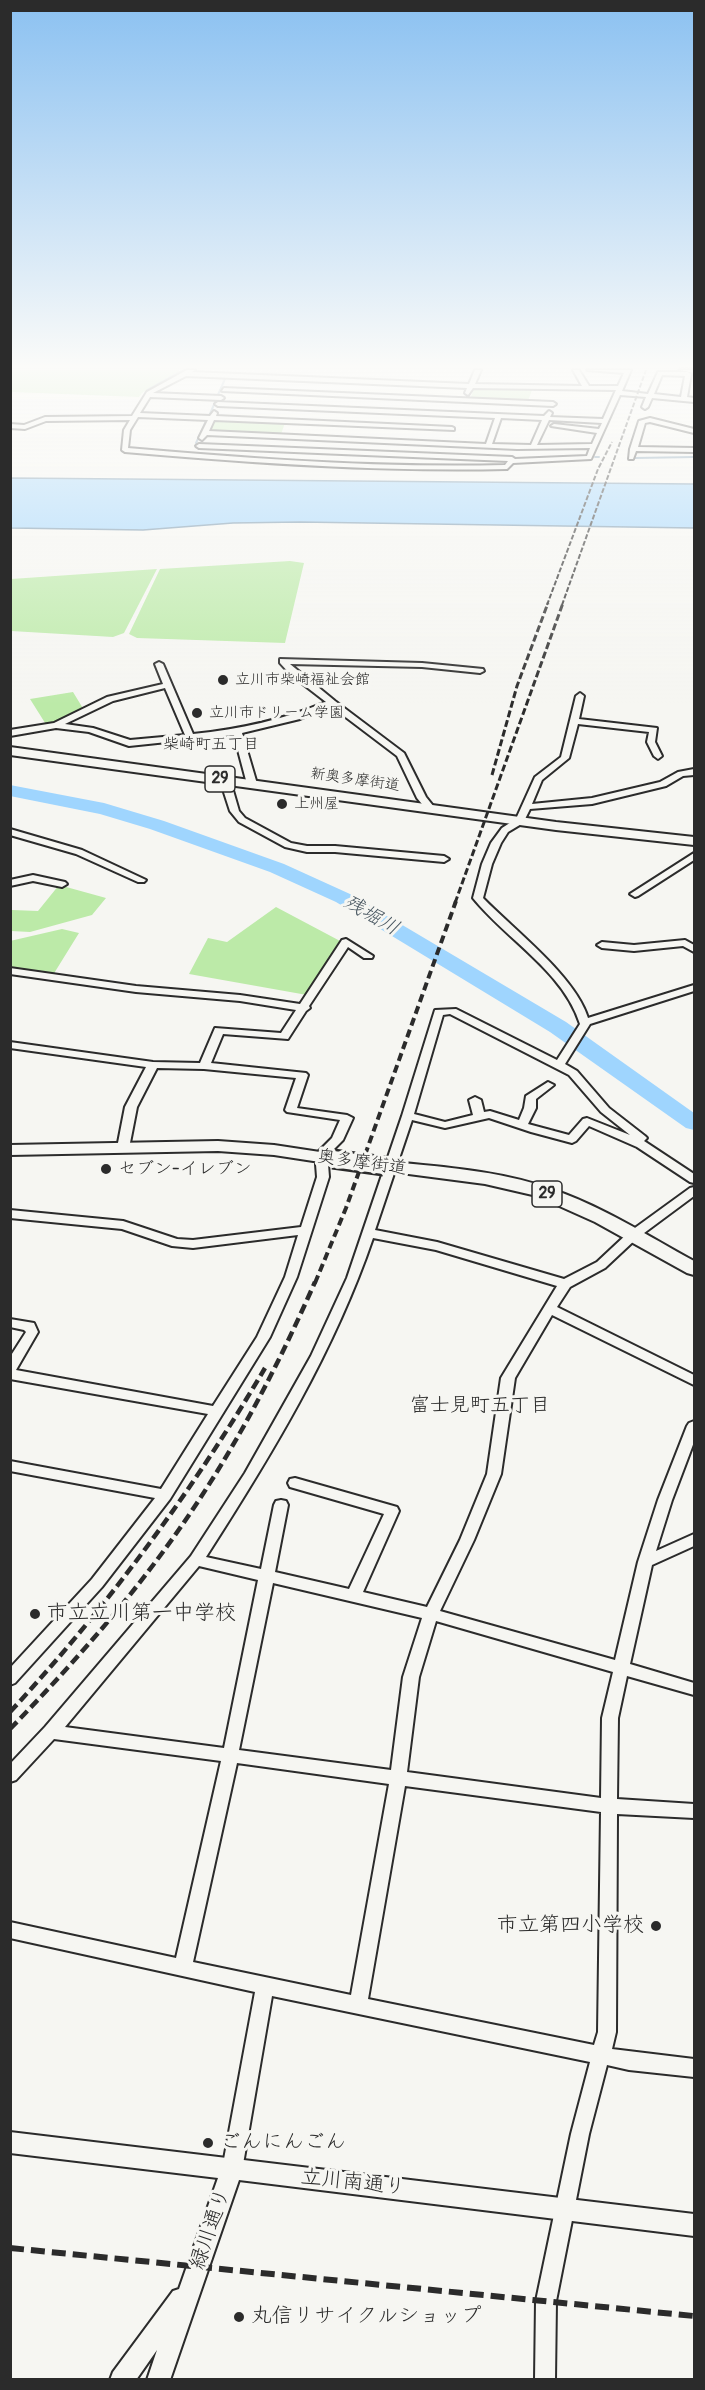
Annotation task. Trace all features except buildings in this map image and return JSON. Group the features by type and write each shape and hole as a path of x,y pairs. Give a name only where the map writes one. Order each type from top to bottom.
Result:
{"main road":[{"name":"新奥多摩街道","path":"10,751 520,821 694,841"},
{"name":"奥多摩街道","path":"10,1150 236,1147 274,1150 510,1183 543,1192 583,1210 694,1269"}],"street":[{"path":"429,807 422,798 401,755 294,673 284,661 441,666 480,671"},
{"path":"159,664 190,737"},
{"path":"10,733 56,725 110,699 168,686"},
{"path":"580,696 565,758 538,779 520,821 505,830 496,843 487,864 478,898 565,987 586,1023"},
{"path":"56,725 90,730 129,743 237,732 297,717 332,703"},
{"path":"574,721 654,730 651,742 658,756"},
{"path":"237,732 252,784"},
{"path":"526,807 592,801 663,784 681,774 694,772"},
{"path":"225,780 235,811 242,820 288,845 307,849 335,849 444,859"},
{"path":"10,832 79,852 141,880"},
{"path":"635,894 694,856"},
{"path":"10,883 33,878 62,884"},
{"path":"204,1066 219,1030 284,1037 346,942 368,956"},
{"path":"602,945 634,948 685,943 694,946"},
{"path":"10,971 136,989 240,998 305,1008"},
{"path":"562,1061 586,1023 694,988"},
{"path":"10,1775 51,1732 196,1560 250,1477 318,1356 353,1278 387,1166 408,1116 439,1012 452,1011 562,1061 612,1116 678,1168"},
{"path":"10,1045 153,1065 204,1066 302,1076 291,1110 347,1118 337,1140 325,1151 329,1159 322,1164 323,1177 291,1277 274,1316 165,1495 97,1583 10,1679"},
{"path":"123,1148 132,1107 153,1065"},
{"path":"522,1125 530,1108 530,1098 548,1085"},
{"path":"475,1100 479,1116"},
{"path":"408,1116 445,1125 490,1114 572,1139 587,1121 641,1144 694,1179"},
{"path":"358,2004 398,1779 411,1677 431,1614 467,1540 494,1474 508,1378 565,1284 601,1265 632,1236 694,1191"},
{"path":"10,1214 123,1226 176,1242 193,1244 306,1230"},
{"path":"368,1233 437,1246 565,1284"},
{"path":"550,1309 694,1380"},
{"path":"10,1323 29,1326 32,1332 10,1369"},
{"path":"10,1374 216,1412"},
{"path":"545,2379 546,2301 564,2207 599,2055 607,2032 610,1718 645,1562 665,1500 694,1426"},
{"path":"10,1466 165,1495"},
{"path":"295,1483 392,1511 354,1595"},
{"path":"183,1968 230,1757 281,1505"},
{"path":"645,1562 694,1540"},
{"path":"196,1560 266,1574 431,1614 620,1666 694,1689"},
{"path":"51,1732 608,1806 694,1811"},
{"path":"10,1930 265,1986 599,2055 629,2061 694,2068"},
{"path":"232,2170 265,1986"},
{"name":"立川南通り","path":"10,2142 232,2170 564,2207 694,2225"},
{"name":"緑川通り","path":"158,2379 232,2170"},
{"name":"緑川通り","path":"121,2379 190,2288"}],"green space":[{"path":"290,561 304,563 285,643 137,638 129,634 160,569"},
{"path":"157,569 124,633 113,637 11,631 11,579"},
{"path":"73,692 84,710 47,726 30,699"},
{"path":"59,885 106,898 92,915 30,932 11,931 12,910 38,911"},
{"path":"276,907 342,942 307,995 189,974 208,938 227,942"},
{"path":"62,929 79,933 53,975 11,968 10,941"}],"water":[{"path":"11,482 694,484 694,528 300,522 233,523 143,530 11,528"}],"waterway":[{"name":"残堀川","path":"10,790 104,809 157,825 277,868 343,898 558,1027 694,1123"}],"railway":[{"path":"547,605 593,482"},
{"path":"562,605 606,482"},
{"path":"492,775 517,686 548,603"},
{"path":"455,903 563,603"},
{"path":"315,1283 346,1208 456,901"},
{"path":"10,1729 99,1632 161,1555 200,1499 254,1408 315,1282"},
{"path":"10,1712 81,1631 147,1547 208,1459 265,1368"},
{"path":"10,2248 694,2316"}],"place":[{"name":"立川市柴崎福祉会館","path":"223,680"},
{"name":"立川市ドリーム学園","path":"197,713"},
{"name":"上州屋","path":"282,804"},
{"name":"セブン-イレブン","path":"106,1169"},
{"name":"市立立川第一中学校","path":"35,1614"},
{"name":"市立第四小学校","path":"656,1926"},
{"name":"ごんにんごん","path":"208,2143"},
{"name":"丸信リサイクルショップ","path":"239,2317"}],"district":[{"name":"柴崎町五丁目","path":"211,745"},
{"name":"富士見町五丁目","path":"480,1406"}]}
